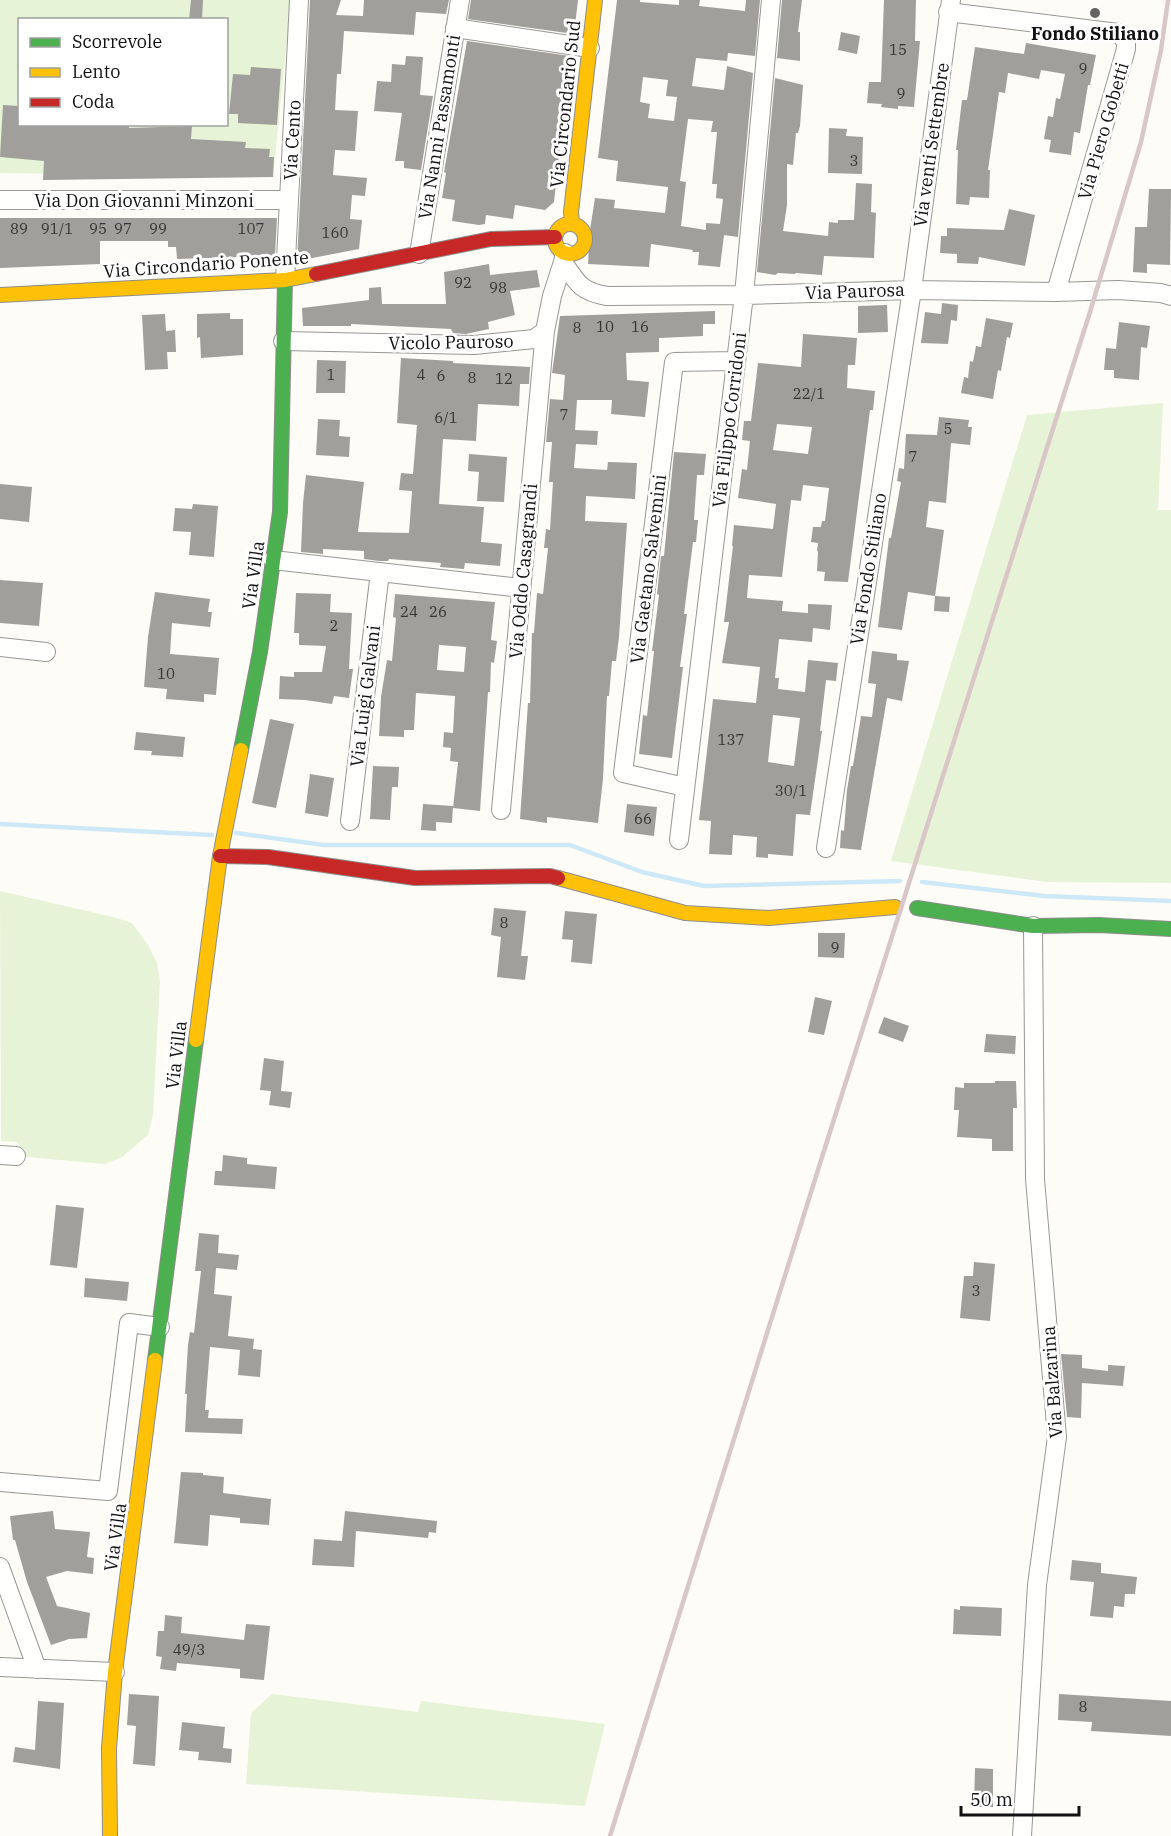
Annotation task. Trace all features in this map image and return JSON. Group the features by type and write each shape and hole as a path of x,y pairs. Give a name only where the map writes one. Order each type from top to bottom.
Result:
{"street":[{"name":"Via Cento","path":"285,280 299,0"},
{"name":"Via Nanni Passamonti","path":"419,254 460,0"},
{"name":"Via Circondario Sud","path":"572,218 595,0"},
{"name":"Via Filippo Corridoni","path":"679,840 744,295 771,0"},
{"name":"Via venti Settembre","path":"912,290 949,6"},
{"name":"Via Piero Gobetti","path":"949,6 1118,33 1126,41 1126,49 1056,292"},
{"path":"455,28 590,48"},
{"name":"Via Don Giovanni Minzoni","path":"0,200 288,200"},
{"path":"545,331 552,296 564,257 555,237 560,227 572,218 584,232 585,242 580,251 564,257"},
{"name":"Via Circondario Ponente","path":"0,296 285,280 491,239 555,237"},
{"name":"Via Paurosa","path":"564,257 578,284 591,294 608,296 912,290 1056,292 1118,290 1161,293 1171,296"},
{"name":"Via Villa","path":"110,1836 110,1748 115,1672 220,856 260,652 280,512 285,280"},
{"name":"Via Fondo Stiliano","path":"826,848 912,290"},
{"name":"Vicolo Pauroso","path":"283,341 474,345 534,339 545,331"},
{"name":"Via Oddo Casagrandi","path":"501,810 545,331"},
{"name":"Via Gaetano Salvemini","path":"685,787 623,773 674,362 735,361"},
{"path":"273,560 521,588"},
{"name":"Via Luigi Galvani","path":"350,821 380,572"},
{"path":"0,648 45,652"},
{"path":"220,856 268,857 415,878 550,876 685,913 769,918 895,907"},
{"path":"917,908 1033,926 1100,925 1171,929"},
{"name":"Via Balzarina","path":"1022,1836 1038,1585 1057,1437 1035,1179 1033,926"},
{"path":"0,1482 108,1491 129,1323 160,1327"},
{"path":"0,1567 37,1669"},
{"path":"0,1667 115,1672"}],"green space":[{"path":"0,0 291,0 273,177 0,173"},
{"path":"1163,403 1158,510 1171,510 1171,883 1047,882 891,861 1027,415"},
{"path":"0,891 132,923 148,945 157,963 160,981 153,1115 148,1135 122,1157 105,1164 16,1156 18,1142 1,1141"},
{"path":"272,1694 418,1712 421,1701 605,1724 585,1806 246,1784 251,1713"}],"building":[{"path":"191,0 203,0 202,18 189,18"},
{"path":"310,0 341,0 336,15 363,16 364,0 449,0 446,14 416,12 414,35 344,31 341,74 337,74 335,110 358,111 355,151 335,150 333,175 367,178 365,196 352,195 350,219 362,220 359,249 297,261"},
{"path":"471,0 578,0 574,34 468,19"},
{"path":"617,0 640,0 640,2 679,5 679,0 700,0 699,6 745,11 746,0 760,0 755,56 728,53 727,61 696,58 692,86 724,90 727,66 753,73 738,237 724,235 720,267 698,265 699,252 692,252 693,250 651,244 649,267 588,264 595,198 615,200 614,208 665,213 668,187 616,181 618,161 598,158","holes":["643,77 668,80 666,96 677,97 674,121 648,118 650,104 640,102","688,119 713,121 711,132 717,132 712,184 717,184 716,198 723,199 720,224 706,223 706,230 681,226 686,182 680,181"]},
{"path":"782,0 802,0 798,32 800,32 800,61 777,58"},
{"path":"884,0 916,0 915,41 920,41 914,107 898,106 898,109 881,107 882,104 867,103 869,82 881,82"},
{"path":"841,32 860,36 857,54 838,50"},
{"path":"467,41 570,56 554,202 545,210 515,205 513,219 486,215 485,224 479,225 452,221 455,200 442,198 446,173 444,172"},
{"path":"1026,43 1096,55 1090,85 1088,85 1080,133 1074,132 1071,155 1049,152 1051,140 1044,139 1048,116 1053,117 1056,98 1060,99 1065,74 1041,70 1039,79 1008,73 1005,93 999,92 988,170 990,170 989,198 970,197 969,205 956,204 958,150 956,150 962,100 967,100 975,47 1024,54"},
{"path":"406,56 423,57 420,95 433,96 421,170 404,168 404,161 395,161 402,113 374,111 377,81 391,82 392,64 405,65"},
{"path":"251,67 281,69 277,125 238,123 238,114 229,114 233,74 250,75"},
{"path":"775,78 803,85 800,126 796,133 793,165 787,164 787,205 783,231 828,236 829,222 854,220 856,183 872,184 871,212 876,213 874,258 824,256 822,275 778,273 775,275 757,272"},
{"path":"3,105 18,106 18,126 129,126 129,128 192,126 191,139 246,142 245,148 270,149 269,157 274,157 273,177 43,180 44,161 0,157"},
{"path":"829,128 847,129 846,136 863,137 862,174 828,173"},
{"path":"1149,189 1171,189 1170,265 1147,264 1147,273 1133,272 1135,227 1147,227"},
{"path":"1009,209 1035,215 1025,266 979,257 978,264 957,263 957,254 940,253 941,236 947,236 947,228 1004,230"},
{"path":"0,218 277,218 275,256 177,259 176,247 168,247 168,241 100,241 100,264 0,268"},
{"path":"489,264 490,275 537,270 540,287 510,291 515,315 488,322 489,329 466,334 453,333 451,329 351,324 351,326 303,326 302,308 369,300 369,288 381,287 382,304 446,304 444,272"},
{"path":"942,303 958,305 957,321 951,320 948,344 921,343 925,312 941,314"},
{"path":"887,305 888,332 858,333 858,306"},
{"path":"715,311 715,324 703,324 703,336 659,338 659,352 626,353 627,380 649,382 645,417 611,414 612,400 577,400 575,430 598,431 597,445 576,444 574,468 607,470 608,462 637,463 635,499 586,496 585,521 627,523 619,637 616,661 612,661 609,696 607,696 603,779 598,823 547,817 547,823 520,819 528,703 530,703 532,633 534,633 537,593 543,594 548,548 544,548 546,529 550,530 553,482 549,482 552,442 546,442 550,399 563,400 565,375 552,373 560,316"},
{"path":"230,313 230,319 243,319 243,355 201,358 200,337 197,338 197,314"},
{"path":"165,314 166,331 175,330 176,352 167,352 168,369 145,370 142,315"},
{"path":"986,318 1013,323 1010,338 1007,337 1001,371 998,370 993,399 961,393 964,377 968,378 970,361 973,362 976,346 981,347"},
{"path":"1119,322 1150,326 1147,348 1141,347 1139,380 1114,378 1114,370 1104,370 1106,348 1116,349"},
{"path":"803,334 857,338 855,365 848,365 847,388 875,391 873,410 870,410 848,582 824,581 825,572 817,571 818,543 811,542 813,527 821,527 822,521 825,521 829,488 803,485 801,501 791,500 782,577 749,575 747,598 783,601 782,611 808,613 808,604 832,605 830,630 813,628 812,642 779,639 775,678 779,678 778,689 805,692 808,660 838,663 836,681 826,680 820,731 822,731 810,815 796,814 793,856 768,854 768,858 756,857 757,837 733,835 732,855 709,854 711,821 699,820 713,699 756,703 760,667 722,663 729,622 724,622 734,525 773,529 776,504 738,498 742,469 747,470 750,441 742,440 744,421 751,421 758,363 801,367","holes":["777,424 812,427 808,454 773,450","773,715 800,718 794,766 768,762"]},
{"path":"401,358 530,367 529,384 520,384 519,406 478,404 476,441 443,439 439,504 484,507 481,542 502,544 500,566 465,563 464,569 440,567 441,563 364,559 364,551 323,549 323,554 301,552 306,475 364,482 358,532 409,533 412,491 399,490 401,473 413,474 417,425 397,423"},
{"path":"317,360 346,361 345,393 316,393"},
{"path":"939,417 969,420 968,427 972,427 970,445 951,443 946,503 929,501 926,527 944,530 935,596 908,592 902,630 878,627 889,538 891,538 901,482 897,481 899,468 904,469 906,434 937,435"},
{"path":"318,419 340,420 339,436 350,437 349,457 316,455"},
{"path":"674,452 706,454 704,475 697,475 694,520 698,520 684,614 687,614 680,667 683,667 672,758 639,754 643,715 647,716 659,595 657,594 661,556 664,556"},
{"path":"469,454 507,457 504,502 477,501 479,472 468,471"},
{"path":"0,484 32,487 29,522 0,519"},
{"path":"193,504 218,506 214,557 189,555 191,532 173,531 175,508 192,509"},
{"path":"0,580 43,583 39,626 0,623"},
{"path":"155,592 210,599 208,612 212,612 210,627 172,623 170,654 219,658 216,695 204,694 204,702 166,699 167,689 144,687"},
{"path":"296,593 331,594 330,612 352,613 349,669 353,669 349,698 334,696 332,704 279,699 280,676 294,677 294,672 322,672 326,646 299,645 299,633 294,633"},
{"path":"395,594 495,602 491,640 497,641 494,663 491,662 490,692 488,692 480,811 453,808 458,762 450,761 451,748 443,747 444,732 453,733 455,696 416,693 414,730 404,730 404,737 379,736 381,697 387,660 392,661 396,618 393,617","holes":["439,645 466,647 464,672 437,670"]},
{"path":"935,596 950,597 949,612 934,611"},
{"path":"872,651 897,654 897,660 909,661 902,701 887,698 861,850 840,848 841,830 844,831 847,790 861,716 872,717 876,684 868,683"},
{"path":"270,719 294,724 276,808 252,803"},
{"path":"136,732 185,737 183,757 151,755 152,751 134,750"},
{"path":"373,766 399,767 398,787 392,787 390,820 370,819"},
{"path":"310,774 334,778 328,817 305,813"},
{"path":"423,804 453,806 452,823 436,822 436,831 421,830"},
{"path":"627,804 657,807 654,836 624,832"},
{"path":"494,908 526,911 521,956 528,956 525,980 497,977 501,937 491,935"},
{"path":"565,911 597,914 592,964 571,962 573,940 562,939"},
{"path":"818,933 845,933 844,958 818,957"},
{"path":"815,997 832,1001 824,1035 808,1032"},
{"path":"884,1017 909,1026 903,1042 878,1033"},
{"path":"986,1034 1016,1036 1015,1054 984,1052"},
{"path":"264,1058 284,1061 281,1091 292,1092 290,1108 269,1105 271,1091 260,1090"},
{"path":"995,1081 1016,1081 1017,1108 1013,1108 1013,1151 992,1151 992,1139 957,1137 959,1110 954,1110 955,1087 964,1088 964,1083 995,1083"},
{"path":"223,1155 247,1158 247,1164 277,1167 275,1189 214,1185 215,1171 222,1171"},
{"path":"56,1205 84,1208 77,1268 50,1265"},
{"path":"199,1233 219,1235 218,1253 239,1255 237,1270 216,1268 214,1294 232,1296 228,1336 254,1339 253,1349 262,1350 260,1377 238,1375 240,1350 210,1347 205,1410 209,1410 208,1418 243,1419 242,1434 185,1432 188,1345 190,1332 194,1333 201,1271 195,1271"},
{"path":"974,1262 995,1264 990,1321 960,1318 964,1276 973,1276"},
{"path":"85,1278 129,1282 127,1301 84,1297"},
{"path":"1061,1354 1082,1355 1082,1368 1108,1371 1108,1365 1125,1366 1123,1386 1082,1383 1081,1418 1067,1417"},
{"path":"181,1472 224,1477 223,1493 271,1499 269,1525 240,1523 240,1518 210,1515 208,1546 174,1543"},
{"path":"53,1511 55,1529 90,1532 87,1557 94,1558 93,1574 67,1571 46,1577 57,1606 90,1613 87,1638 69,1639 51,1645 27,1582 15,1540 13,1540 10,1516"},
{"path":"345,1511 437,1521 436,1533 429,1532 428,1538 356,1531 354,1567 312,1565 314,1539 342,1541"},
{"path":"1072,1560 1101,1563 1101,1573 1137,1577 1135,1594 1125,1594 1124,1607 1114,1606 1113,1618 1090,1616 1094,1582 1070,1580"},
{"path":"960,1606 1002,1608 1001,1636 953,1634 954,1609 960,1610"},
{"path":"165,1615 182,1617 181,1633 244,1640 246,1624 270,1626 264,1680 240,1678 240,1669 177,1663 176,1671 160,1669 162,1657 156,1656 158,1631 164,1631"},
{"path":"129,1694 159,1696 155,1766 133,1764 136,1726 127,1725"},
{"path":"1059,1694 1171,1701 1171,1736 1091,1731 1092,1722 1058,1720"},
{"path":"38,1701 64,1703 60,1769 13,1762 15,1747 35,1750"},
{"path":"182,1722 225,1727 223,1748 232,1749 231,1763 198,1760 199,1752 179,1750"},
{"path":"975,1768 993,1769 993,1807 974,1807"}],"waterway":[{"path":"0,824 212,835"},
{"path":"236,833 324,845 570,845 642,872 704,886 900,881"},
{"path":"922,882 1044,896 1171,901"}],"railway":[{"path":"610,1836 1090,312 1141,142 1161,50 1168,0"}],"traffic: fast":[{"path":"241,750 260,652 280,512 285,280"},
{"path":"917,908 1033,926 1099,925 1171,929"},
{"path":"155,1360 196,1040"}],"traffic: slow":[{"path":"572,223 571,212 595,0"},
{"path":"570,224 581,228 585,239 581,250 570,254 559,250 555,239 559,228 570,224"},
{"path":"0,295 285,280 316,274"},
{"path":"196,1040 220,856 241,750"},
{"path":"558,878 685,913 769,918 895,907"},
{"path":"110,1836 109,1748 115,1672 155,1360"}],"traffic: jam":[{"path":"316,274 491,239 555,237"},
{"path":"220,856 268,857 415,878 550,876 558,878"}],"place":[{"name":"Fondo Stiliano","path":"1095,13"}]}
